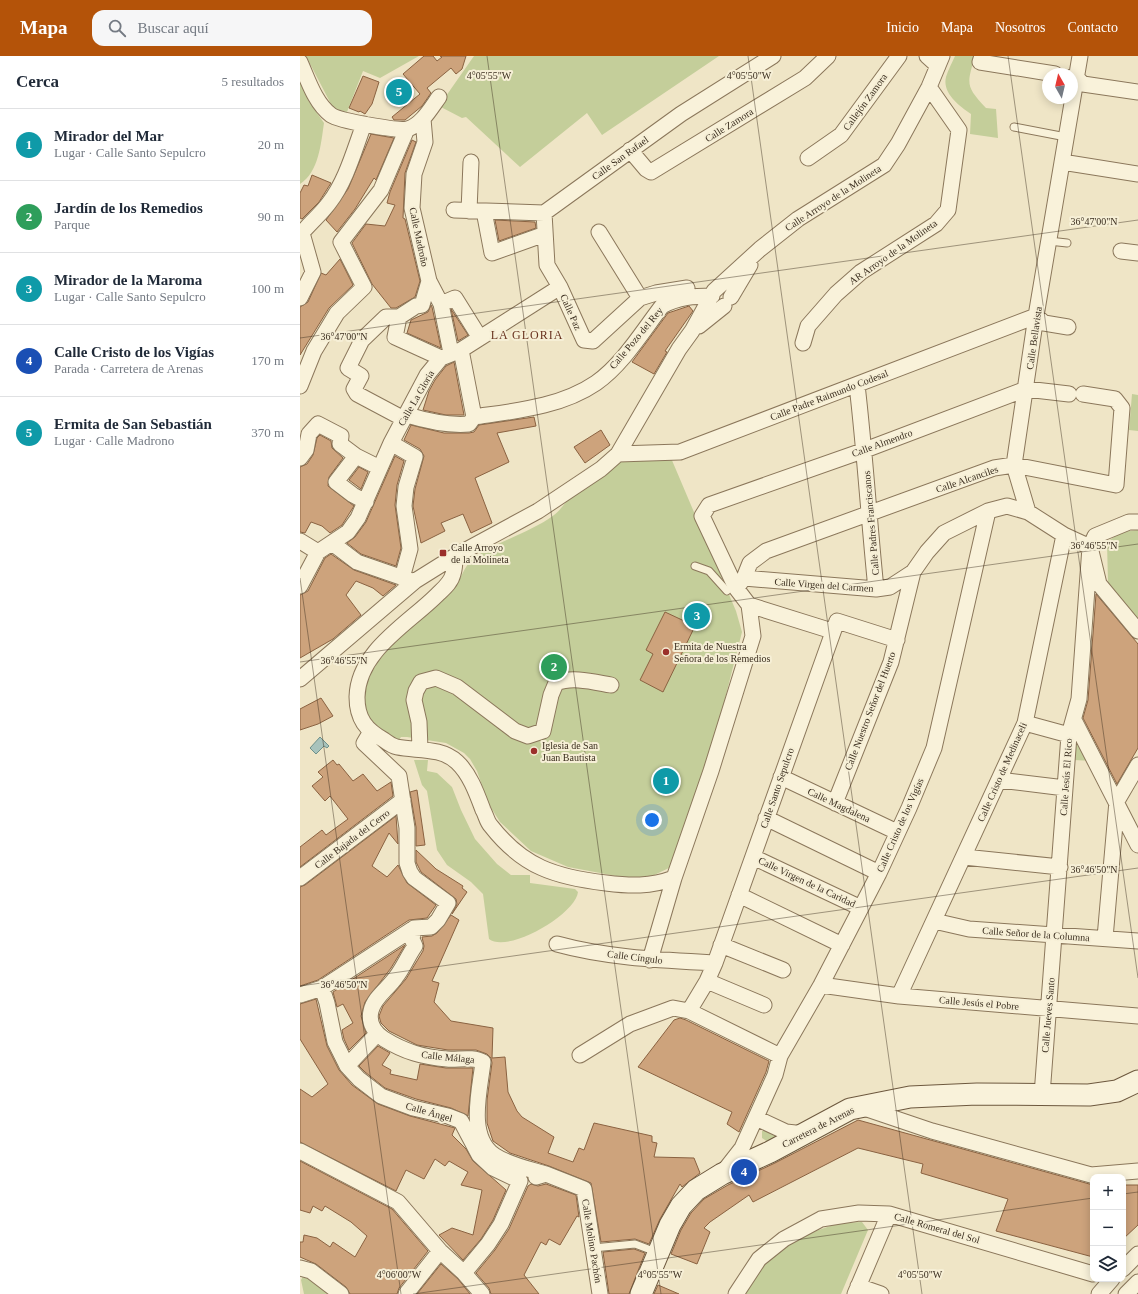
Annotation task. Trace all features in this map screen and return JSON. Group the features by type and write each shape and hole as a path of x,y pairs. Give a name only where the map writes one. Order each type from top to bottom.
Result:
{"street":[{"name":"Calle San Rafael","path":"544,213 681,114 773,56"},
{"name":"Calle Zamora","path":"630,150 646,169 651,172 805,78 828,56"},
{"name":"Callejón Zamora","path":"808,158 841,135 899,56"},
{"path":"982,56 980,62 1042,72"},
{"name":"Calle Bellavista","path":"1077,68 1080,56"},
{"name":"Calle Arroyo de la Molineta","path":"300,679 409,580 538,511 601,469 618,454 679,349 692,332 715,291 760,249 798,219 884,165 898,144 928,87 936,59"},
{"path":"300,62 321,104 332,115 348,122 406,129"},
{"path":"1078,80 1083,84 1138,92"},
{"name":"AR Arroyo de la Molineta","path":"803,343 808,326 836,294 861,272 936,224 948,210 959,130 928,87"},
{"path":"300,386 314,351 338,313 364,287 341,242 381,190 406,129 423,119 439,97"},
{"name":"Calle Bellavista","path":"1028,512 1014,465 1036,316 1070,104"},
{"name":"Calle Madroño","path":"423,119 426,142 414,174 412,208 429,281 440,304 451,354 474,417"},
{"path":"300,298 313,272 301,234 312,224 337,191 350,163 364,124"},
{"path":"469,211 471,162"},
{"path":"1062,162 1138,174"},
{"path":"454,210 544,213"},
{"path":"484,212 492,253 545,234"},
{"name":"Calle Paz","path":"544,213 547,265 560,287 584,340 593,341 640,298 656,293 696,287 707,287 715,291"},
{"path":"599,232 640,298"},
{"name":"Calle Arroyo de la Molineta","path":"692,332 728,301 760,249"},
{"path":"1121,251 1138,253"},
{"path":"429,281 422,305 416,306 399,317 395,337 451,354"},
{"name":"Calle La Gloria","path":"318,552 348,532 358,518 391,443 427,375 451,354 480,338 560,287"},
{"path":"715,291 714,302 718,305 728,301"},
{"name":"Calle Pozo del Rey","path":"399,317 386,317 369,336 362,340 348,368 361,376 354,389 357,394 405,417 457,425 469,424 474,417 515,412 559,402 596,383 619,362 662,306 671,301 715,291"},
{"path":"440,304 456,298 480,338"},
{"path":"1036,316 1044,323 1068,326"},
{"name":"Calle Padre Raimundo Codesal","path":"618,454 680,452 1036,316"},
{"name":"Calle Padres Franciscanos","path":"857,385 865,450 868,514 876,589"},
{"name":"Calle Almendro","path":"736,586 702,516 709,504 865,450 1026,389 1076,394"},
{"name":"Calle Alcanciles","path":"736,586 750,563 766,551 994,468 1014,465 1116,485 1122,408 1115,399 1076,394"},
{"path":"300,458 306,450 304,434 318,424 341,436 340,444 356,456 380,468"},
{"path":"332,543 357,562 409,580 410,549 404,506 406,487 415,457 391,443"},
{"path":"356,456 336,482 353,495 366,502"},
{"name":"Calle Virgen del Carmen","path":"736,586 876,589 890,587 913,572 927,552 944,533 988,511 1006,506 1028,512 1064,535 1090,547"},
{"name":"Calle Cristo de los Vigías","path":"722,1174 734,1160 748,1136 776,1075 780,1056 821,986 879,873 909,808 934,748 988,511"},
{"path":"1138,522 1129,522 1095,536 1090,547 1099,584 1138,631"},
{"name":"Calle Cristo de Medinaceli","path":"899,996 1025,723 1064,535"},
{"path":"300,541 318,552 300,586"},
{"name":"Calle Jesús El Rico","path":"1055,936 1068,735 1074,720 1079,699 1090,547"},
{"path":"454,556 455,566 449,582 383,643 364,670 357,696 358,707 361,718 370,733 395,747 439,752 457,762 473,785 490,825 517,854 536,866 557,875 597,882 634,886 652,885 674,878"},
{"name":"Calle Nuestro Señor del Huerto","path":"835,803 891,662 913,572"},
{"path":"650,960 674,878 711,771 753,636 748,605 736,586"},
{"path":"748,605 832,631 837,621 897,640"},
{"name":"Calle Santo Sepulcro","path":"689,1012 707,981 715,963 832,631"},
{"path":"420,749 419,722 414,700 416,691 421,682 428,679 436,678 457,687 516,731 528,736 542,731 551,695 556,683 560,681 589,681 611,685"},
{"path":"1074,720 1117,800 1138,844"},
{"path":"1025,723 1068,735"},
{"path":"300,995 322,988 414,928 431,927 438,920 448,903 414,878 410,872 407,863 407,828 399,776 364,743 370,733"},
{"path":"1105,938 1117,800 1138,765"},
{"name":"Calle Magdalena","path":"781,777 897,832"},
{"path":"999,780 1065,788"},
{"name":"Calle Bajada del Cerro","path":"300,878 403,800"},
{"path":"766,818 879,873"},
{"name":"Calle Virgen de la Caridad","path":"753,856 861,908"},
{"path":"964,857 1060,866"},
{"path":"739,895 842,945"},
{"name":"Calle Señor de la Columna","path":"934,921 969,929 1138,941"},
{"path":"347,1066 377,1034 369,1020 371,1010 376,1000 396,978 415,946 412,939 414,928"},
{"name":"Calle Jueves Santo","path":"1042,1095 1055,936"},
{"name":"Calle Cíngulo","path":"557,944 578,950 650,960 715,963"},
{"path":"721,945 783,970"},
{"path":"707,981 764,1005"},
{"name":"Calle Jesús el Pobre","path":"821,986 899,996 1138,1016"},
{"name":"Calle Ángel","path":"322,988 327,1003 335,1042 347,1066 359,1079 380,1096 413,1108 448,1116 461,1121 479,1155 493,1168 520,1181"},
{"path":"580,1055 630,1024 673,1008 689,1012 780,1056"},
{"name":"Calle Málaga","path":"377,1034 402,1050 419,1055 446,1059 478,1059 482,1062 477,1117 480,1134 486,1147 494,1155 513,1164 546,1174"},
{"name":"Carretera de Arenas","path":"641,1294 670,1225 681,1206 696,1190 722,1174 770,1152 858,1106 910,1097 977,1094 1089,1095 1117,1091 1138,1081"},
{"path":"858,1106 932,1131 1091,1175 1138,1171"},
{"path":"756,1118 786,1132 805,1134"},
{"path":"748,1136 751,1143 759,1149 770,1152"},
{"path":"300,1151 398,1202 440,1251 464,1273 482,1294"},
{"path":"464,1273 488,1244 501,1224 520,1181 546,1174"},
{"name":"Calle Molino Pachón","path":"546,1174 584,1189 600,1294"},
{"name":"Calle Romeral del Sol","path":"736,1294 759,1260 784,1239 821,1220 859,1213 889,1214 1090,1273"},
{"path":"881,1294 856,1290 889,1214"},
{"path":"406,1294 440,1251"},
{"path":"1126,1266 1138,1254"},
{"path":"300,1268 312,1271 341,1294"},
{"path":"1099,1294 1109,1282"},
{"path":"1126,1294 1138,1282"}],"lane":[{"path":"1014,128 1066,137"},
{"path":"1049,241 1067,243"},
{"path":"695,566 709,571 736,586"},
{"path":"593,1248 635,1244 658,1253"}],"green space":[{"path":"306,56 419,56 380,78 363,71 347,112 333,108"},
{"path":"474,56 719,56 602,135 587,113 520,167 466,117 462,118 439,106"},
{"path":"955,56 975,56 969,79 971,89 974,95 986,108 996,109 998,138 970,134 971,114 961,107 949,94 945,83 947,74"},
{"path":"300,79 308,100 324,123 320,148 315,165 306,179 300,184"},
{"path":"1132,394 1138,395 1138,431 1129,430"},
{"path":"641,457 671,458 736,611 742,632 714,743 671,867 648,878 627,878 568,867 531,851 500,822 488,803 477,771 470,759 464,753 446,743 407,737 401,737 399,740 382,732 378,729 366,710 365,691 372,672 385,653 402,635 452,590 470,561 494,546 545,521 557,513 569,498 578,490 625,459"},
{"path":"1138,530 1138,624 1108,583 1107,542 1121,532"},
{"path":"1076,733 1093,761 1074,760"},
{"path":"414,760 428,760 427,771 437,773 452,787 475,839 497,864 511,875 530,875 530,883 575,889 578,892 574,901 566,911 540,929 525,937 511,941 498,942 489,939 483,894 471,882 447,865 437,850 427,791 422,785"},
{"path":"766,1130 781,1138 768,1142 762,1138 762,1131"},
{"path":"862,1222 868,1230 841,1294 743,1294 757,1272 781,1249 804,1235 839,1223"},
{"path":"304,1274 331,1294 304,1294 301,1280"}],"water":[{"path":"320,737 329,746 327,748 324,746 316,754 310,748"}],"building":[{"path":"424,56 433,56 437,61 442,57 440,56 466,56 462,69 456,74 451,68 427,88 431,93 422,106 405,120 394,120 392,117 420,94 403,74"},
{"path":"363,76 379,82 372,104 365,114 349,108"},
{"path":"371,134 394,138 376,180 374,178 355,209 337,232 326,220 348,189"},
{"path":"412,140 416,142 405,173 403,218 405,219 420,281 415,297 396,308 391,308 372,284 352,243 366,224 385,226 395,205 387,203 390,192"},
{"path":"312,175 331,183 319,202 302,219 300,218 300,193 304,185 308,186"},
{"path":"495,220 535,222 536,228 499,241"},
{"path":"340,259 353,285 329,308 300,355 300,307 308,302 321,273 326,275"},
{"path":"431,305 441,348 407,333 411,320 428,312"},
{"path":"689,306 693,311 665,351 667,352 654,374 632,362 668,313"},
{"path":"451,309 468,335 458,341"},
{"path":"454,362 464,415 446,415 423,410 429,391 435,380 446,366"},
{"path":"534,417 536,426 497,433 509,462 475,478 492,523 471,533 463,514 441,523 445,531 421,543 413,506 415,489 424,456 420,449 404,440 411,425 444,433 469,433 474,432 479,425"},
{"path":"601,430 610,445 585,463 574,447"},
{"path":"320,435 331,441 332,448 343,458 329,477 328,486 354,506 342,525 330,533 322,526 311,522 305,533 300,532 300,467 307,464 313,455 317,438"},
{"path":"395,456 404,461 397,485 395,505 401,548 396,566 361,554 347,543 355,537 366,522"},
{"path":"359,467 368,472 361,489 349,480"},
{"path":"331,554 354,570 396,585 383,596 373,588 356,581 346,595 361,615 333,639 300,658 300,595 308,591 325,558"},
{"path":"1096,594 1138,644 1138,748 1117,784 1083,718 1088,700"},
{"name":"Ermita de Nuestra Señora de los Remedios","path":"665,612 695,626 663,692 640,680 653,654 646,650"},
{"path":"321,698 333,716 318,724 300,730 300,709"},
{"path":"333,760 337,765 339,764 353,781 363,774 377,791 391,782 393,796 300,867 300,847 322,830 326,835 348,819 330,796 325,801 312,786 323,777 318,772"},
{"path":"417,790 425,845 416,846 416,827 410,792"},
{"path":"396,816 398,844 389,833 372,866 387,877 398,865 407,883 436,905 427,918 409,920 318,980 300,986 300,887 305,885"},
{"path":"416,850 436,869 463,886 462,888 467,892 452,914 457,904 456,899 421,872 416,862"},
{"path":"451,915 459,920 432,981 439,983 434,1002 451,1021 493,1028 492,1058 505,1057 508,1092 517,1111 522,1117 554,1137 548,1153 573,1162 579,1148 584,1150 594,1123 652,1136 652,1142 657,1143 654,1157 694,1158 700,1173 682,1187 680,1184 660,1219 649,1244 635,1239 601,1242 591,1183 549,1166 510,1153 493,1141 487,1123 487,1100 492,1063 491,1058 487,1054 476,1050 448,1050 417,1045 389,1031 381,1023 379,1016 383,1006 406,979 423,951 424,946 422,937 432,936 437,933"},
{"path":"405,945 391,968 365,1002 361,1016 366,1033 349,1050 342,1030 353,1023 343,1004 337,1007 333,992"},
{"path":"316,999 327,1046 339,1070 352,1085 378,1104 410,1116 455,1128 452,1135 466,1149 473,1161 506,1190 493,1220 481,1239 463,1260 439,1235 452,1228 473,1235 482,1190 461,1185 468,1172 449,1161 445,1166 435,1159 424,1179 406,1170 396,1191 300,1142 300,1089 312,1097 328,1084 300,1039 300,1004"},
{"path":"680,1018 769,1061 766,1072 739,1132 727,1124 732,1112 638,1067 674,1020"},
{"path":"378,1046 390,1053 382,1065 391,1070 390,1074 417,1080 420,1064 446,1068 473,1068 468,1116 451,1108 416,1099 385,1088 359,1066"},
{"path":"858,1120 1090,1184 1090,1256 996,1231 1008,1199 921,1173 923,1164 858,1148 753,1202 749,1195 710,1222 704,1228 710,1232 697,1264 671,1254 681,1230 691,1213 704,1199 728,1185 775,1163"},
{"path":"300,1161 392,1209 428,1251 399,1288 397,1294 350,1294 346,1287 316,1264 300,1257 300,1242 303,1242 304,1235 317,1238 330,1247 333,1242 355,1257 367,1236 351,1222 325,1206 322,1211 313,1206 310,1213 300,1210"},
{"path":"531,1184 538,1186 546,1184 576,1195 579,1217 577,1216 560,1245 549,1239 546,1245 541,1242 524,1275 539,1294 491,1294 489,1288 476,1273 495,1250 509,1229 528,1186"},
{"path":"1126,1185 1138,1185 1138,1225 1126,1236"},
{"path":"634,1249 645,1253 629,1294 609,1294 603,1252"},
{"path":"441,1264 458,1279 470,1294 417,1294"},
{"path":"658,1285 679,1294 654,1294"}],"place":[{"name":"Ermita de San Sebastián","path":"399,92"},
{"name":"Calle Arroyo de la Molineta","path":"443,553"},
{"name":"Mirador de la Maroma","path":"697,616"},
{"name":"Ermita de Nuestra Señora de los Remedios","path":"666,652"},
{"name":"Jardín de los Remedios","path":"554,667"},
{"name":"Iglesia de San Juan Bautista","path":"534,751"},
{"name":"Mirador del Mar","path":"666,781"},
{"name":"Calle Cristo de los Vigías","path":"744,1172"}],"district":[{"name":"LA GLORIA","path":"527,335"}]}
